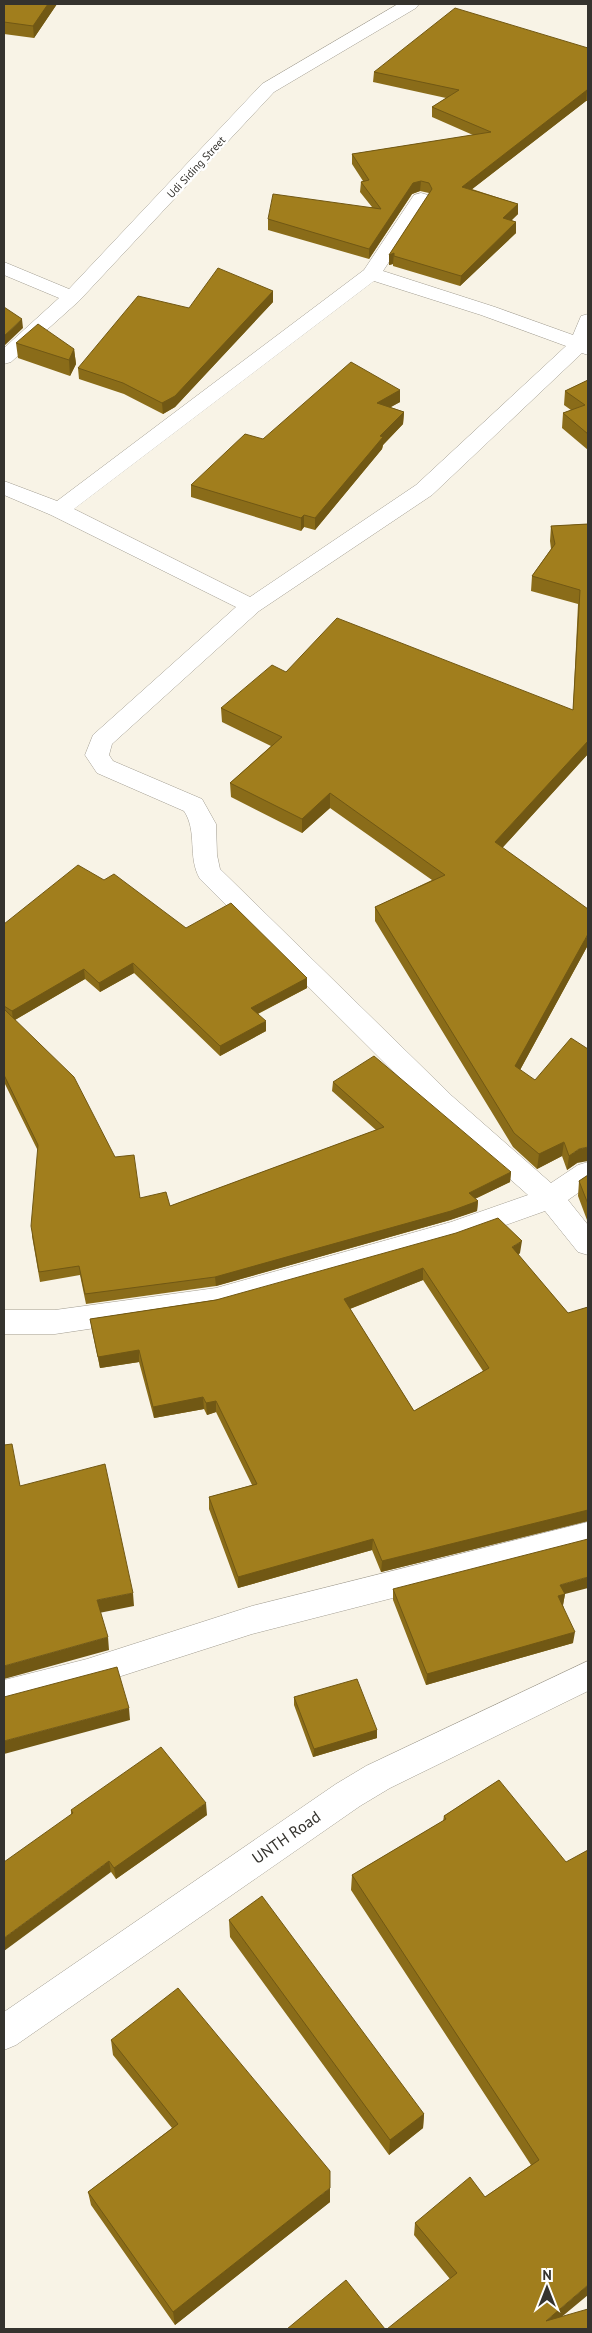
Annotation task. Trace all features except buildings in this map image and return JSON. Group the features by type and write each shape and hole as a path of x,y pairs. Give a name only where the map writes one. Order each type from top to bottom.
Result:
{"street":[{"name":"Udi Siding Street","path":"4,358 72,297 268,88 410,4"},
{"path":"59,510 371,274 421,199"},
{"path":"4,268 72,297"},
{"path":"371,274 488,311 584,346"},
{"path":"588,320 584,346 424,490 251,606 149,700 101,741 97,755 105,767 193,806 202,817 206,829 204,864 209,873 442,1103 550,1198 588,1244"},
{"path":"4,487 59,510 251,606"},
{"path":"4,1322 55,1322 216,1299 455,1232 550,1198 588,1172"},
{"path":"4,1694 86,1674 252,1620 588,1535"},
{"name":"UNTH Road","path":"4,2033 348,1795 378,1778 588,1675"}]}
